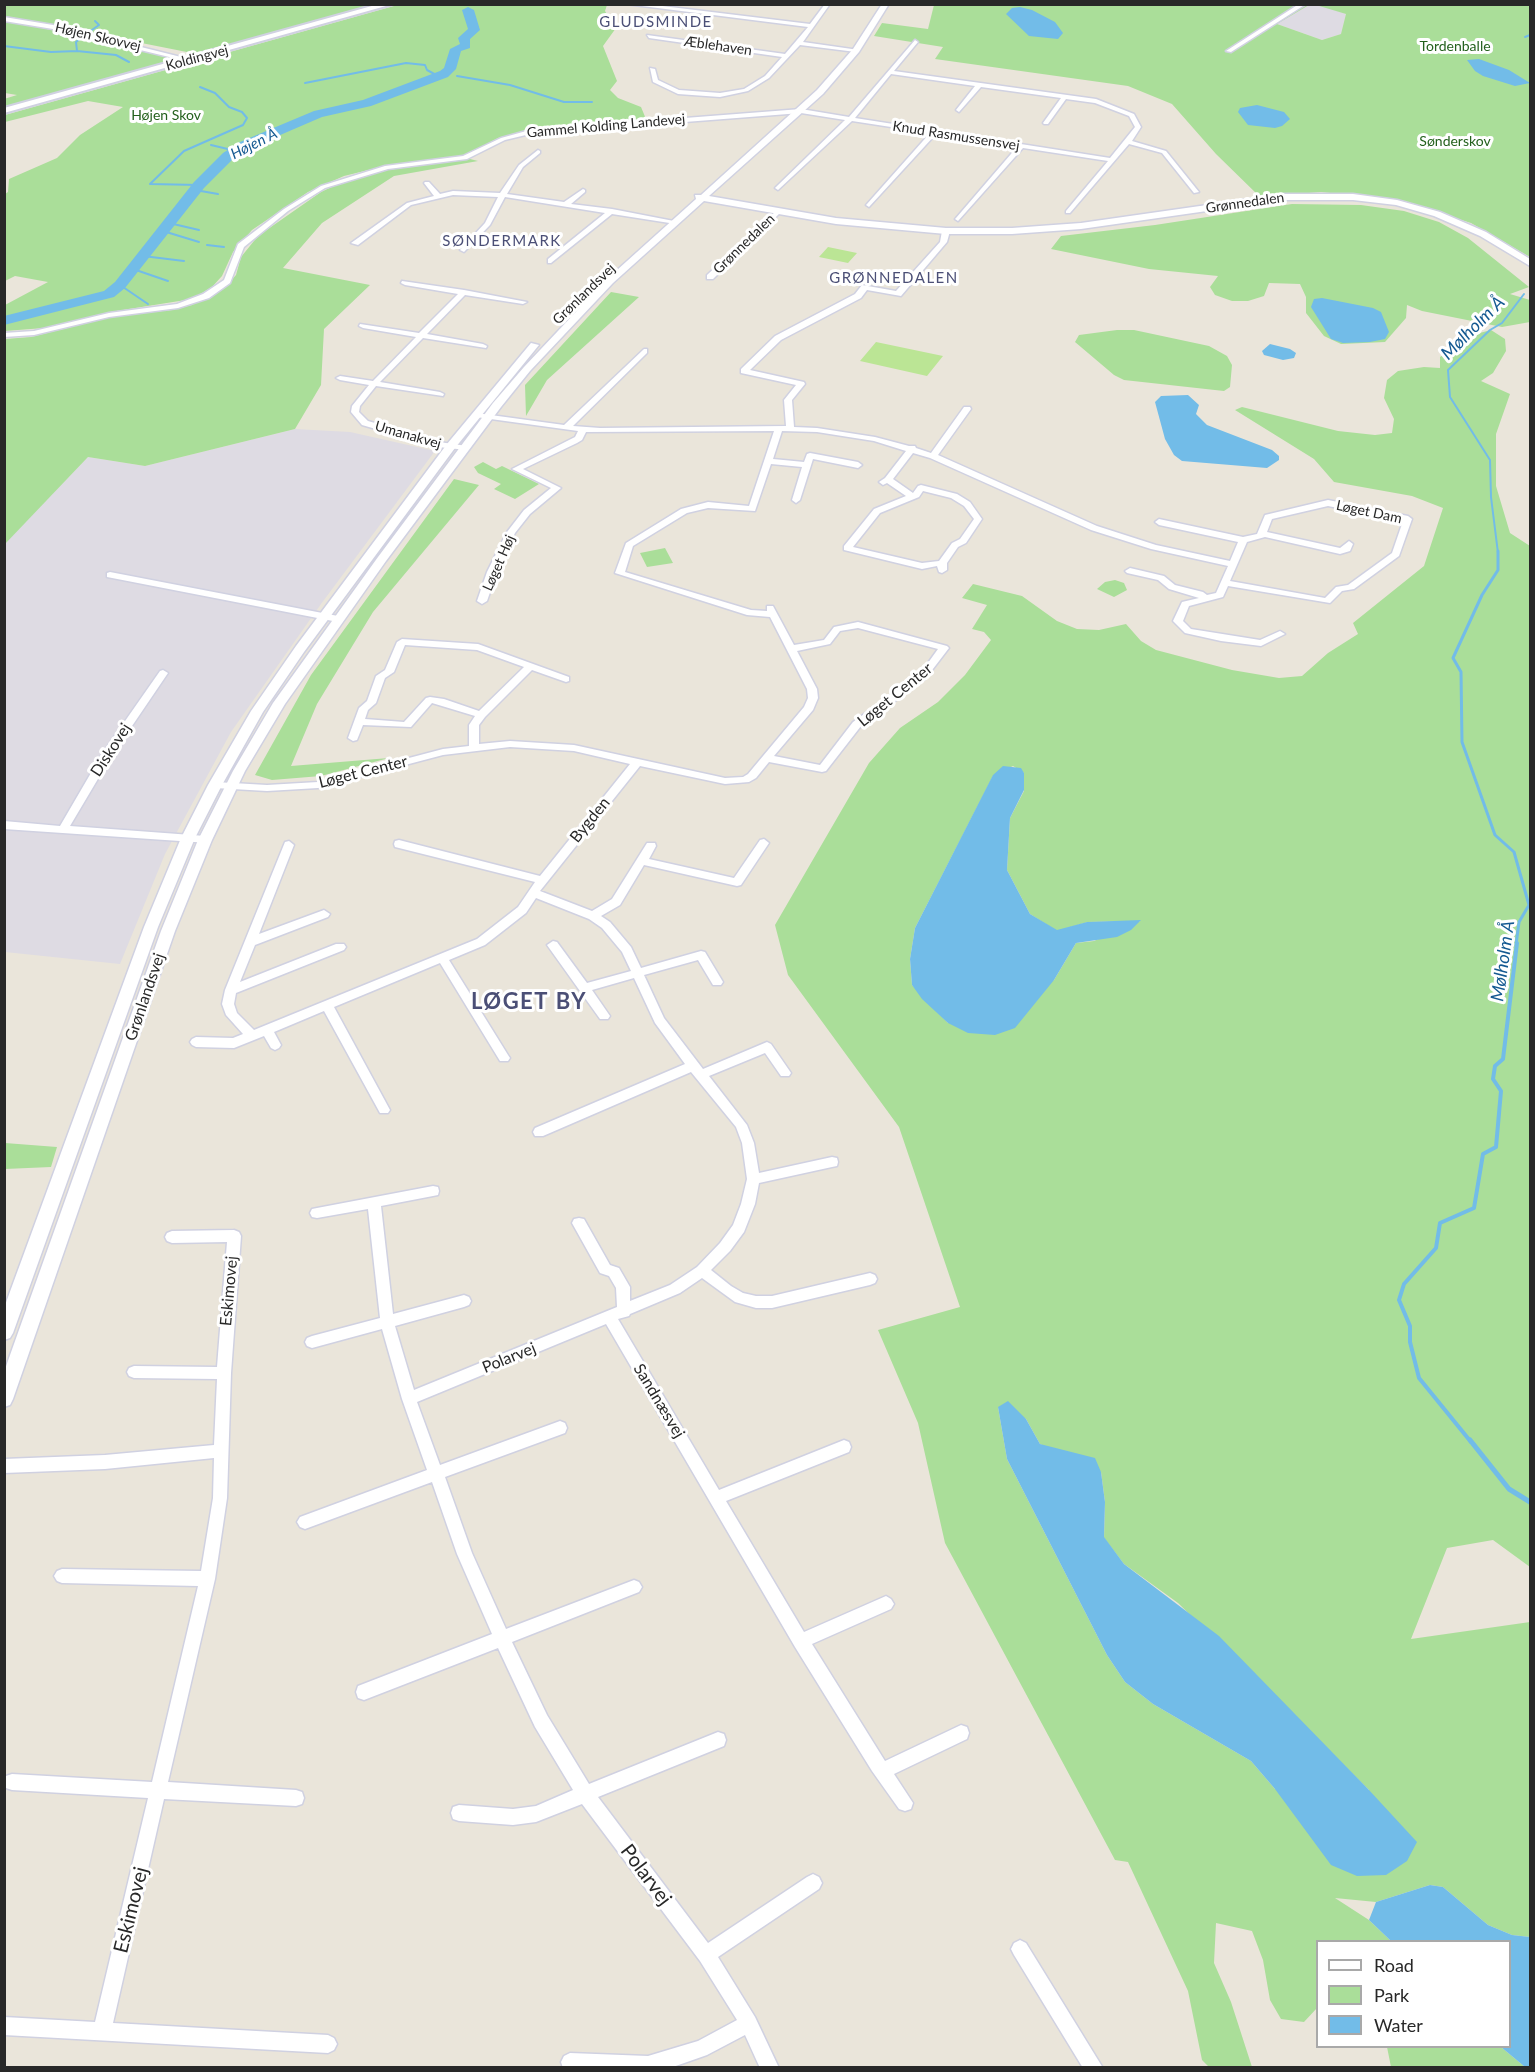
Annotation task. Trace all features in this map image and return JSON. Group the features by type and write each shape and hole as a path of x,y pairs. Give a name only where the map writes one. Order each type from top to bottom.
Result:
{"main road":[{"name":"Koldingvej","path":"4,111 389,4"}],"street":[{"path":"628,4 812,26"},
{"path":"652,69 655,81 663,87 690,94 720,95 755,86 787,57 828,4"},
{"name":"Grønlandsvej","path":"701,195 853,48 878,4"},
{"name":"Grønlandsvej","path":"4,1333 126,992 188,838 257,711 324,616 451,446 482,416 558,319 603,274 801,111 886,4"},
{"path":"1229,51 1304,4"},
{"name":"Højen Skovvej","path":"4,19 53,27 190,60"},
{"name":"Æblehaven","path":"649,36 787,57"},
{"path":"800,41 853,48"},
{"path":"778,188 850,119 915,42"},
{"path":"891,72 1065,96 1112,105 1132,115 1138,127 1128,142 1068,212"},
{"path":"959,110 980,84"},
{"path":"1046,123 1065,96"},
{"name":"Gammel Kolding Landevej","path":"4,335 50,330 109,315 178,306 206,296 226,281 236,255 260,230 306,196 354,175 396,166 465,158 496,142 530,132 801,111"},
{"name":"Knud Rasmussensvej","path":"801,111 1112,160"},
{"path":"868,205 934,133"},
{"path":"1128,142 1164,152 1196,192"},
{"path":"958,219 1022,146"},
{"path":"464,250 488,224 521,166 538,152"},
{"path":"427,183 437,195"},
{"path":"566,204 583,191"},
{"path":"355,243 403,207 437,195 472,193 503,195 671,220"},
{"name":"Grønnedalen","path":"701,195 776,211 866,225 946,231 1012,231 1081,226 1284,197 1353,196 1397,203 1437,214 1483,234 1530,263"},
{"path":"551,261 612,211"},
{"name":"Grønnedalen","path":"710,277 776,211"},
{"path":"790,428 788,400 801,384 744,371 770,343 858,296 865,288 898,294 943,242 946,231"},
{"path":"405,283 523,302"},
{"name":"Umanakvej","path":"464,292 374,384 356,406 358,417 365,423 464,448"},
{"path":"363,326 483,346"},
{"path":"566,428 644,351"},
{"path":"340,378 440,394"},
{"path":"933,456 967,409"},
{"path":"482,416 583,429 790,428 846,433 912,448 933,456 1094,528 1154,547 1233,564"},
{"name":"Grønlandsvej","path":"4,1399 146,992 205,840 231,787 279,703 464,448 482,416"},
{"path":"779,428 768,461 807,465"},
{"name":"Løget Høj","path":"482,601 492,572 511,532 527,512 557,488 516,469 579,438 583,429"},
{"path":"911,496 886,481 912,448"},
{"path":"796,500 810,456 858,465"},
{"name":"Løget Center","path":"215,785 231,787 318,785 427,756 474,747 545,745 638,761 735,782 753,776 809,708 813,698 812,689 771,611 750,613 620,573 629,545 684,511 708,505 752,509 768,461"},
{"path":"921,488 954,496 967,504 978,519 963,541 955,545 942,566 922,566 847,548 877,511 911,496 921,488"},
{"name":"Løget Dam","path":"1225,583 1327,601 1339,589 1351,587 1396,554 1408,519 1328,503 1268,517 1262,534"},
{"path":"1159,522 1243,540 1262,534 1340,551 1347,549 1349,544"},
{"path":"1302,543 1305,533"},
{"path":"1243,540 1220,595 1185,604 1178,621 1188,631 1233,635 1261,643 1280,633"},
{"path":"1130,571 1161,578 1172,587 1200,594 1206,599"},
{"path":"110,575 338,619"},
{"name":"Løget Center","path":"767,758 822,769 857,724 923,676 944,648 858,625 837,628 827,642 791,649"},
{"path":"353,738 364,708 371,703 381,676 389,672 402,642 467,645 566,679"},
{"path":"474,747 474,725 481,715 531,666"},
{"name":"Diskovej","path":"63,830 106,756 163,673"},
{"path":"359,722 407,725 430,700 440,700 481,715"},
{"name":"Bygden","path":"196,1042 234,1043 481,942 522,910 542,880 638,761"},
{"path":"4,825 205,840"},
{"path":"642,861 737,882 764,843"},
{"path":"399,844 542,880"},
{"path":"251,1035 232,1015 228,1004 231,990 289,845"},
{"path":"593,916 616,902 651,846"},
{"path":"534,893 593,916 616,936 638,972 659,1020 741,1125 748,1143 753,1179 739,1228 702,1271 675,1289 617,1315"},
{"path":"250,942 324,914"},
{"path":"553,945 604,1016"},
{"path":"231,990 340,946"},
{"path":"584,988 701,955 717,982"},
{"path":"442,959 504,1058"},
{"path":"327,1005 384,1110"},
{"path":"266,1029 275,1045"},
{"path":"539,1132 696,1070 767,1047 785,1073"},
{"path":"753,1179 832,1162"},
{"path":"317,1213 433,1191"},
{"name":"Polarvej","path":"374,1202 387,1322 409,1399 465,1554 502,1638 541,1721 585,1794 706,1955 749,2023 770,2067"},
{"name":"Sandnæsvej","path":"579,1223 605,1269 614,1272 623,1287 617,1315 716,1498 801,1641 882,1771 905,1803"},
{"name":"Eskimovej","path":"102,2030 160,1791 207,1579 220,1498 224,1373 234,1236 172,1237"},
{"path":"702,1271 726,1290 756,1302 772,1302 870,1279"},
{"path":"312,1342 464,1301"},
{"name":"Polarvej","path":"409,1399 617,1315"},
{"path":"134,1372 224,1373"},
{"path":"305,1522 560,1428"},
{"path":"716,1498 843,1447"},
{"path":"4,1466 105,1462 222,1451"},
{"path":"62,1576 207,1579"},
{"path":"364,1692 634,1587"},
{"path":"801,1641 886,1604"},
{"path":"882,1771 961,1733"},
{"path":"459,1813 513,1817 536,1814 718,1740"},
{"path":"12,1782 296,1798"},
{"path":"706,1955 813,1883"},
{"path":"1020,1948 1094,2067"},
{"path":"570,2062 648,2065 701,2049 749,2023"},
{"path":"4,2026 328,2044"}],"shaded area":[{"path":"1309,5 1324,6 1346,14 1341,34 1322,40 1277,24"},
{"path":"295,429 350,432 435,451 321,604 231,732 165,854 120,964 5,952 4,544 88,457 145,466"}],"green space":[{"path":"401,4 607,5 605,11 616,28 603,46 617,81 610,90 618,98 641,107 646,119 536,128 498,138 466,155 389,165 344,176 308,192 252,230 233,252 222,276 212,287 192,299 110,312 44,328 5,331 5,305 48,282 15,276 5,281 5,194 8,192 9,179 57,158 80,135 123,107 88,101 5,122 5,115"},
{"path":"4,5 378,5 197,54 5,16"},
{"path":"934,5 1309,5 1277,24 1322,40 1341,34 1346,14 1316,5 1530,5 1530,257 1471,223 1398,200 1321,192 1260,197 1216,154 1172,104 1128,86 935,59 943,47 874,36 882,23 928,29"},
{"name":"Højen Skov","path":"5,20 172,56 174,61 5,107 4,99 17,95 5,93"},
{"path":"470,159 478,161 394,176 322,223 283,268 370,285 324,329 321,385 295,429 145,466 88,457 5,544 5,339 31,337 115,316 172,310 192,305 227,285 236,275 241,257 258,236 321,192 340,183 380,171"},
{"path":"1292,204 1361,205 1404,211 1439,222 1468,238 1529,287 1510,294 1530,300 1530,322 1502,327 1422,311 1407,305 1406,318 1385,342 1341,344 1324,336 1306,313 1306,297 1300,284 1269,283 1264,296 1248,301 1232,301 1215,295 1210,287 1218,276 1149,269 1051,249 1061,236 1155,225"},
{"path":"828,247 857,253 848,263 819,257"},
{"path":"611,292 639,297 547,380 526,416 525,385"},
{"path":"1134,330 1209,346 1227,356 1232,365 1230,387 1224,391 1124,380 1114,375 1075,342 1079,335"},
{"path":"1491,330 1505,339 1506,351 1493,373 1481,381 1510,394 1496,434 1496,486 1510,533 1530,546 1530,1567 1493,1540 1447,1548 1411,1639 1530,1622 1530,1937 1512,1935 1488,1925 1443,1887 1430,1885 1376,1902 1335,1898 1369,1920 1390,1940 1316,1940 1316,2009 1304,2022 1281,2019 1270,2000 1263,1960 1252,1931 1216,1923 1214,1963 1231,2002 1252,2067 1209,2067 1202,2060 1188,1991 1128,1862 1115,1860 945,1543 918,1423 878,1330 960,1307 899,1127 788,975 775,925 869,763 900,728 938,702 965,675 991,640 984,632 972,629 987,605 962,598 973,584 1022,596 1057,621 1077,629 1099,630 1126,624 1141,641 1156,650 1232,670 1279,678 1302,676 1328,653 1358,634 1353,623 1424,566 1443,508 1412,496 1334,482 1314,459 1235,410 1242,407 1338,431 1375,435 1392,433 1394,419 1384,398 1387,380 1398,371 1424,367 1440,368 1440,357 1472,335","holes":["1013,766 1024,773 1024,791 1010,818 1007,870 1030,914 1057,931 1088,922 1140,921 1094,941 1076,943 1054,980 948,1023 912,985 910,959 915,928 993,776","998,1407 1026,1419 1040,1444 1101,1472 1105,1502 1104,1538 1124,1564 1178,1603 1369,1790 1275,1789 1251,1761 1153,1704 1125,1682 1107,1655 1007,1459"]},
{"path":"876,342 943,356 927,376 860,361"},
{"path":"483,462 496,469 502,466 539,484 515,499 494,489 501,484 478,473 474,467"},
{"path":"454,479 479,485 373,612 317,704 291,766 389,758 321,776 272,780 255,775 311,675"},
{"path":"665,548 673,563 647,567 640,553"},
{"path":"1115,580 1124,583 1127,590 1114,597 1097,589 1105,582"},
{"path":"4,1143 57,1147 51,1167 5,1169"},
{"path":"1387,2048 1502,2048 1525,2067 1391,2067"}],"water":[{"path":"1012,8 1032,10 1055,22 1063,33 1058,39 1029,36 1006,14"},
{"path":"1479,59 1509,70 1530,83 1515,86 1483,76 1475,71 1467,60"},
{"path":"1257,105 1284,112 1290,119 1282,126 1275,128 1248,125 1238,112 1240,108"},
{"path":"1322,298 1373,308 1381,312 1389,332 1385,339 1343,343 1331,339 1311,307 1314,299"},
{"path":"1270,344 1290,349 1296,353 1294,358 1283,360 1264,355 1262,351"},
{"path":"1188,395 1199,405 1196,414 1207,425 1272,450 1279,456 1279,460 1267,468 1182,461 1174,455 1165,439 1155,402 1161,396"},
{"path":"1003,766 1021,768 1024,773 1024,790 1010,818 1007,870 1030,914 1057,930 1087,922 1141,920 1131,930 1117,937 1076,943 1054,980 1015,1028 995,1035 968,1033 948,1023 922,999 912,985 910,959 915,928 993,775"},
{"path":"1008,1401 1026,1419 1040,1444 1095,1458 1101,1472 1105,1502 1104,1537 1124,1564 1219,1636 1369,1790 1417,1842 1407,1861 1386,1875 1357,1876 1331,1865 1275,1789 1251,1761 1153,1704 1125,1682 1107,1655 1007,1459 998,1407"},
{"path":"1430,1885 1443,1887 1488,1925 1512,1935 1530,1937 1530,2067 1525,2067 1502,2048 1511,2048 1511,1940 1390,1940 1369,1920 1376,1902"}],"waterway":[{"name":"Højen Å","path":"4,321 109,294 120,285 199,185 228,156 245,145 318,114 367,103 444,74 450,69 456,49 466,46 464,38 474,30 468,10"},
{"path":"89,32 99,25 95,21"},
{"path":"1525,37 1530,35"},
{"path":"77,51 76,42 84,36"},
{"path":"4,46 51,52 77,51"},
{"path":"77,51 116,55 129,62"},
{"path":"305,83 406,63 425,65 427,70 438,76"},
{"path":"457,76 510,85 564,102 592,102"},
{"path":"199,185 150,184 184,151 243,125 247,118 242,112 229,107 215,93 200,87"},
{"path":"211,145 236,151"},
{"path":"195,190 218,194"},
{"path":"169,223 199,230"},
{"path":"163,231 199,242"},
{"path":"207,245 224,247"},
{"path":"143,256 184,261"},
{"path":"133,269 168,281"},
{"path":"120,285 148,304"},
{"name":"Mølholm Å","path":"1498,553 1491,497 1490,460 1450,397 1448,370 1490,330 1502,323 1524,294"},
{"name":"Mølholm Å","path":"1498,553 1498,570 1482,595 1453,658 1461,672 1462,742 1495,835 1514,852 1529,905 1519,922 1516,945"},
{"name":"Mølholm Å","path":"1471,1442 1419,1378 1410,1342 1410,1326 1399,1300 1404,1284 1436,1248 1440,1223 1474,1208 1483,1154 1496,1147 1501,1091 1493,1079 1495,1066 1503,1059 1517,943"},
{"name":"Mølholm Å","path":"1470,1440 1509,1489 1530,1502"}],"district":[{"name":"GLUDSMINDE","path":"656,22"},
{"name":"SØNDERMARK","path":"502,241"},
{"name":"GRØNNEDALEN","path":"894,278"},
{"name":"LØGET BY","path":"529,1002"}],"park label":[{"name":"Tordenballe","path":"1455,46"},
{"name":"Sønderskov","path":"1455,141"}]}
